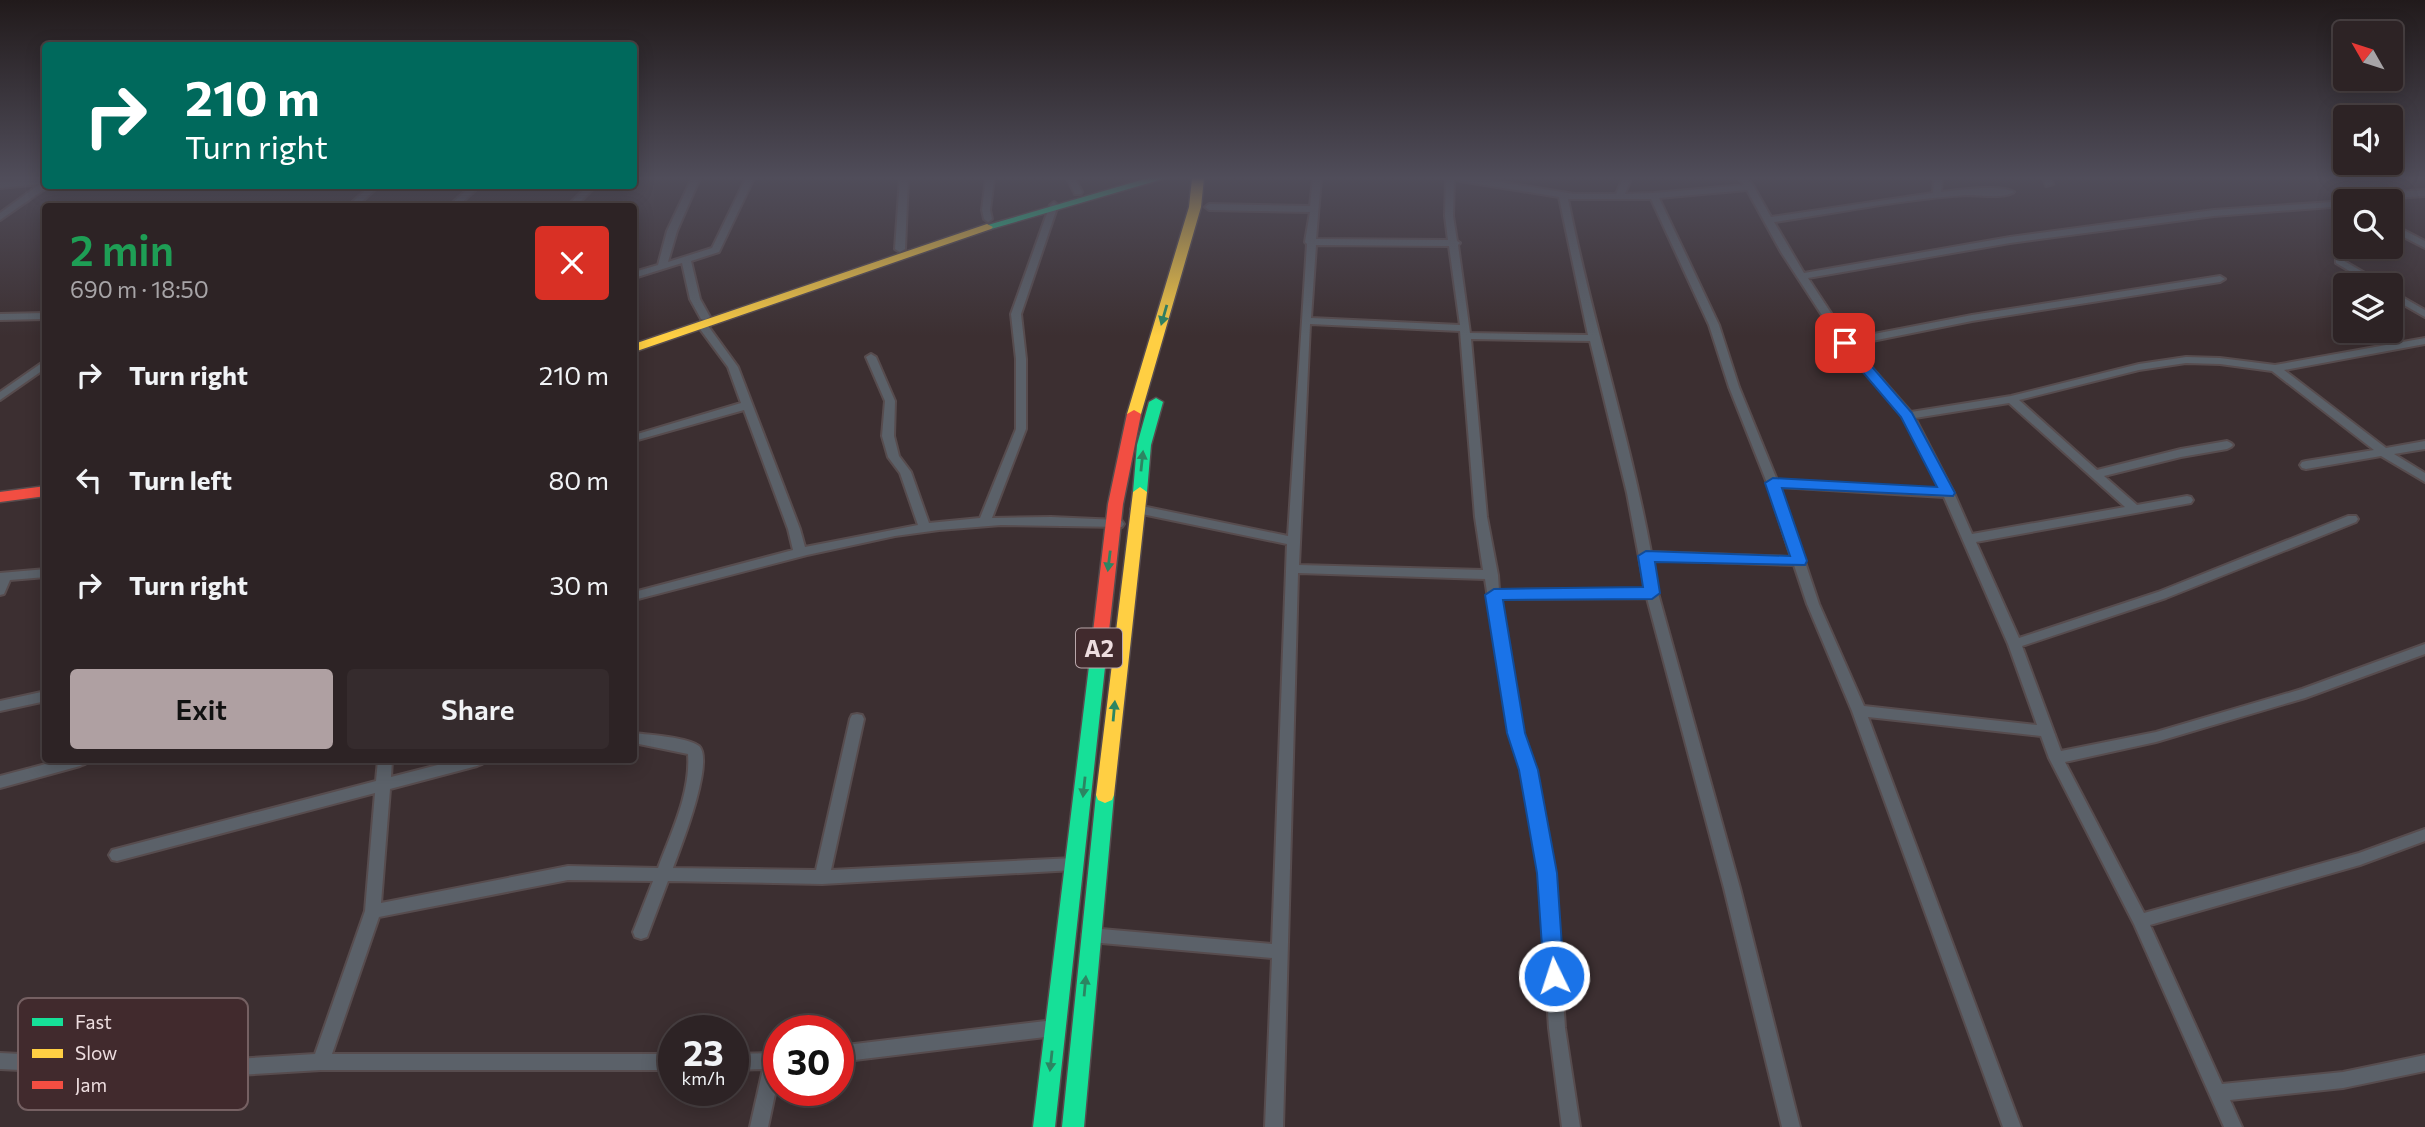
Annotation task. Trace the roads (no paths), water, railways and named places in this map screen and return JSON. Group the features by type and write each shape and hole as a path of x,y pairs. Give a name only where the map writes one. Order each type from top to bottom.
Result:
{"main road":[{"path":"637,347 954,231"},
{"path":"637,340 704,321 971,231"},
{"name":"A2","path":"1168,357 1191,231"},
{"name":"A2","path":"1044,1127 1125,446 1199,231"},
{"name":"A2","path":"1073,1127 1090,935 1144,445 1161,382"},
{"path":"0,490 42,484"},
{"path":"0,497 42,492"}],"street":[{"path":"662,267 672,231"},
{"path":"637,274 716,250 725,231"},
{"path":"900,249 901,231"},
{"path":"985,522 1021,429 1021,359 1016,314 1045,231"},
{"path":"1274,1127 1293,505 1311,231"},
{"path":"1452,231 1465,332 1481,517 1516,733 1528,770 1547,873 1558,1028 1572,1127"},
{"path":"1570,231 1592,338 1605,378 1646,556 1652,593 1732,888 1791,1127"},
{"path":"1670,231 1714,326 1734,387 1773,483 1813,604 1859,711 2012,1127"},
{"path":"1775,231 1845,343 1908,416 1948,493 2015,644 2056,758 2140,921 2233,1127"},
{"path":"1804,276 2080,231"},
{"path":"2403,233 2425,245"},
{"path":"1310,242 1455,243"},
{"path":"686,261 695,299 704,321 733,367 794,529 800,552"},
{"path":"2339,261 2359,273"},
{"path":"1845,343 1972,318 2220,279"},
{"path":"2403,301 2425,314"},
{"path":"0,317 42,316"},
{"path":"1306,321 1592,338"},
{"path":"1908,416 2011,399 2139,367 2186,360 2220,360 2275,368 2425,341"},
{"path":"871,357 890,401 888,436 894,457 905,472 925,529"},
{"path":"0,397 42,366"},
{"path":"2275,368 2386,454 2425,478"},
{"path":"2011,399 2133,508"},
{"path":"637,437 748,405"},
{"path":"2095,474 2227,445"},
{"path":"2306,465 2386,454 2425,445"},
{"path":"1773,483 1948,493"},
{"path":"1968,539 2187,500"},
{"path":"637,595 800,552 925,529 985,522 1114,524 1137,517 1294,541"},
{"path":"2015,644 2162,595 2352,519"},
{"path":"1646,556 1800,561"},
{"path":"1293,569 1492,575"},
{"path":"0,591 3,577 42,573"},
{"path":"1494,595 1652,593"},
{"path":"2056,758 2156,737 2305,693 2425,649"},
{"path":"0,706 42,696"},
{"path":"1859,711 2045,731"},
{"path":"822,877 857,719"},
{"path":"637,738 688,747 695,751 698,759 698,770 684,818 641,932"},
{"path":"0,782 69,763"},
{"path":"321,1062 373,911 385,763"},
{"path":"117,855 383,782 464,763"},
{"path":"2140,921 2360,859 2425,835"},
{"path":"373,911 568,873 822,877 1075,864"},
{"path":"1090,935 1281,952"},
{"path":"854,1052 1054,1028"},
{"path":"0,1061 18,1062"},
{"path":"248,1066 321,1062 658,1062"},
{"path":"2219,1093 2343,1080 2425,1063"},
{"path":"759,1127 764,1106"}]}
